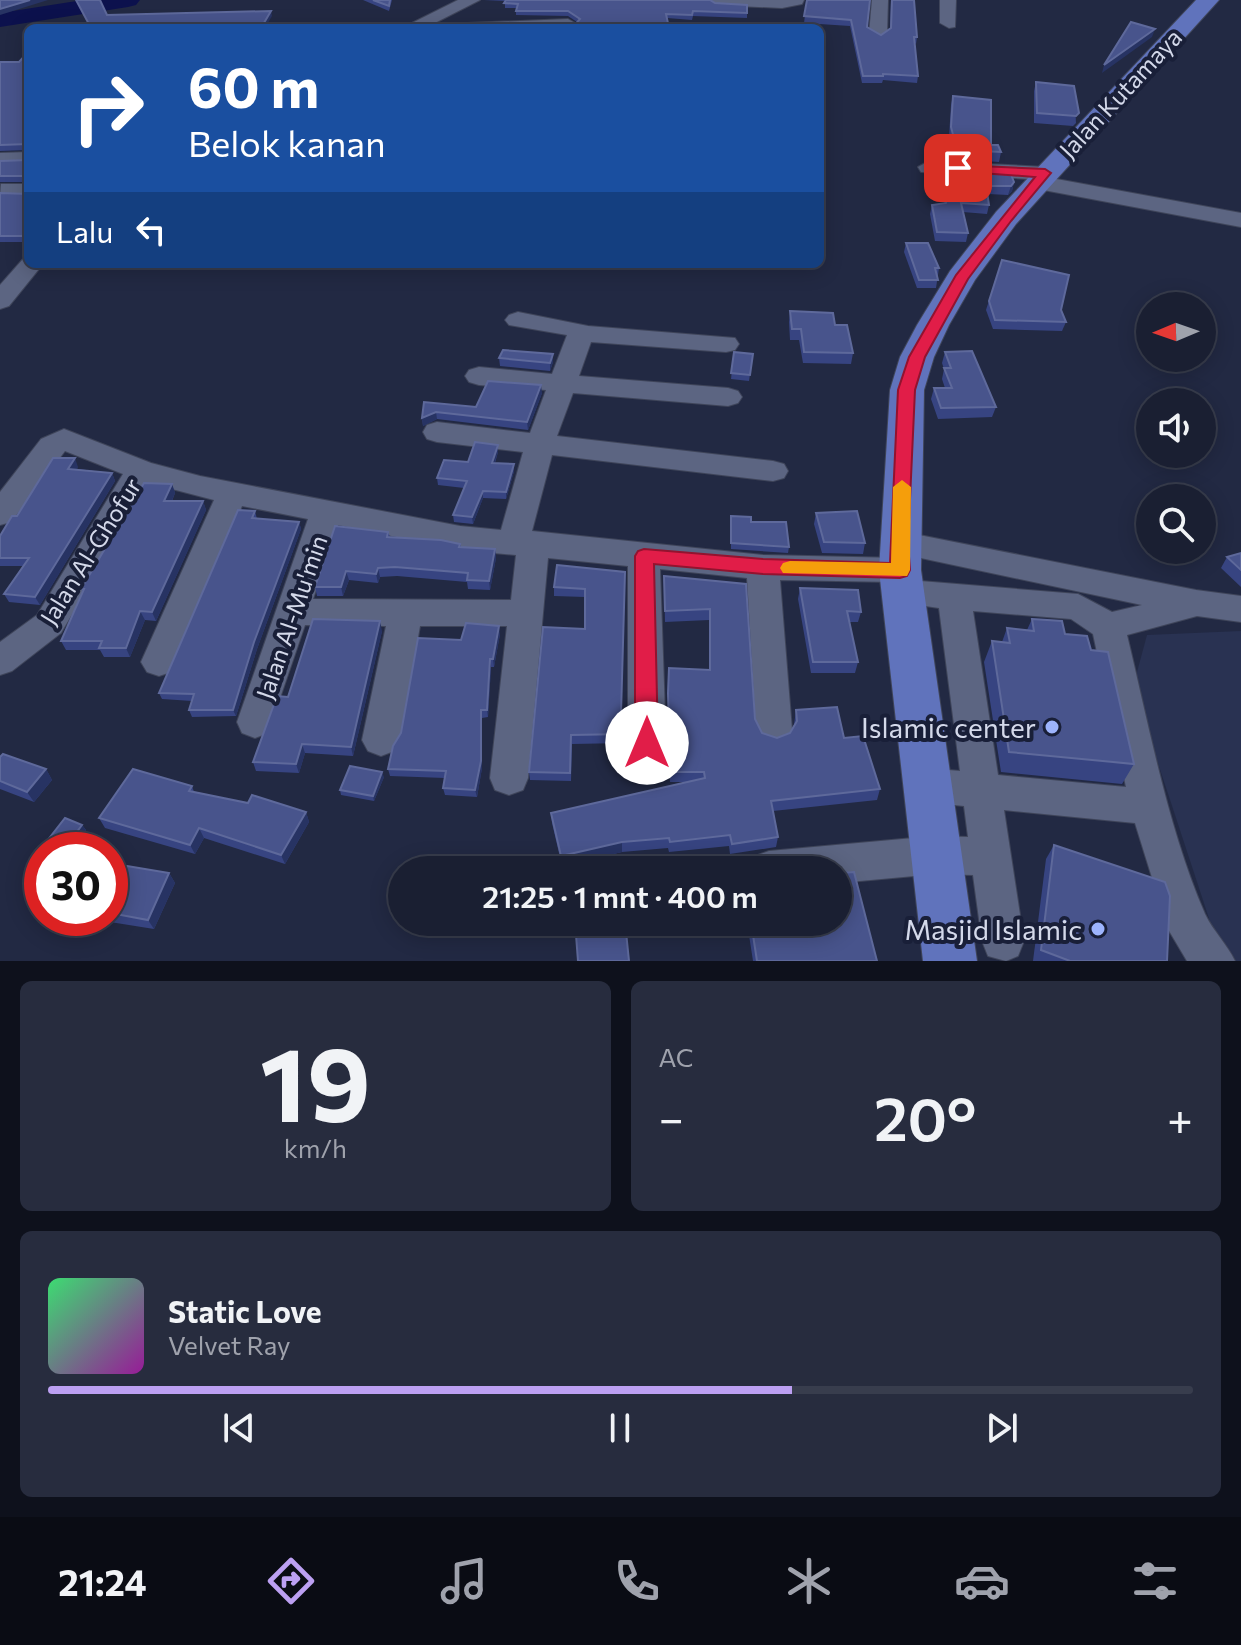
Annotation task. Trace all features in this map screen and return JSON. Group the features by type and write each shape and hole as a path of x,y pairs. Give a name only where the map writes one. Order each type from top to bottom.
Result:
{"main road":[{"name":"Jalan Kutamaya","path":"950,961 925,785 901,569 907,390 917,357 961,278 1006,218 1208,0"}],"street":[{"path":"422,24 472,0"},
{"path":"715,0 790,3 796,0"},
{"path":"878,34 880,0"},
{"path":"948,0 949,23"},
{"path":"569,24 579,3"},
{"path":"0,159 24,158"},
{"path":"929,167 1041,178 1241,220"},
{"path":"1,191 24,191"},
{"path":"0,301 28,268"},
{"path":"518,320 577,329 581,333 726,344"},
{"path":"509,778 524,613 523,543 540,444 581,333"},
{"path":"479,376 728,397"},
{"path":"437,432 773,471"},
{"path":"0,514 54,442 64,439 141,470 232,493 460,538 763,567 901,569 1241,609"},
{"name":"Jalan Al-Ghofur","path":"0,661 49,624 128,497 141,470"},
{"path":"159,662 232,493"},
{"name":"Jalan Al-Mu'min","path":"255,722 326,513"},
{"path":"644,556 647,743"},
{"path":"763,567 774,730"},
{"path":"901,569 954,597 1078,607 1108,627 1150,807 1189,929 1213,961"},
{"path":"954,597 1003,941"},
{"path":"1108,627 1196,603"},
{"path":"292,612 524,613"},
{"path":"381,740 406,612"},
{"path":"925,785 1150,807"},
{"path":"852,863 936,855 992,856"}],"shaded area":[{"path":"1241,631 1241,961 1223,961 1133,687 1147,635"}],"building":[{"path":"0,0 30,0 0,9"},
{"path":"76,0 100,0 107,15 271,11 263,24 89,24"},
{"path":"373,0 390,0 389,6"},
{"path":"506,0 710,0 747,5 747,13 693,11 692,15 666,14 668,24 576,24 580,19 568,11 516,11 518,4 504,3"},
{"path":"807,0 870,0 867,27 881,35 891,28 892,0 914,0 918,76 863,76 851,20 804,16"},
{"path":"1131,22 1155,29 1104,65"},
{"path":"24,56 24,144 0,145 0,62 19,62"},
{"path":"1036,82 1074,86 1079,113 1076,116 1037,113"},
{"path":"953,96 991,100 991,145 998,145 1001,152 957,150 951,127"},
{"path":"24,160 24,176 0,176 0,161"},
{"path":"948,168 1010,172 1014,182 1011,186 986,186 989,205 961,203 968,233 937,232 932,205 946,203"},
{"path":"0,193 24,194 22,236 0,236"},
{"path":"906,243 928,243 939,268 935,268 938,280 919,280"},
{"path":"1002,260 1069,275 1061,310 1066,322 995,320 989,301"},
{"path":"790,311 833,313 835,325 847,325 853,353 804,352 801,329 792,329"},
{"path":"503,350 553,354 550,363 499,358"},
{"path":"972,351 996,407 941,408 934,388 952,388 944,368 951,368 945,352"},
{"path":"734,352 753,354 750,375 731,373"},
{"path":"488,381 541,385 527,422 436,412 422,418 424,402 476,407"},
{"path":"475,442 498,445 492,463 514,464 506,492 483,491 472,517 453,515 467,481 437,478 444,460 468,462"},
{"path":"53,458 75,458 68,469 112,473 35,597 4,594 29,558 0,558 0,536 12,516 17,516"},
{"path":"144,483 172,484 164,501 203,501 152,612 140,611 126,648 99,648 102,641 61,641 84,589 81,589"},
{"path":"238,510 255,511 252,518 299,522 254,642 233,710 189,710 194,694 159,693"},
{"path":"857,511 865,543 824,542 816,513"},
{"path":"731,516 751,517 751,522 786,522 789,547 731,543"},
{"path":"335,526 388,532 387,537 441,540 460,544 459,547 495,549 489,581 467,580 468,573 395,567 378,568 376,574 346,571 341,587 315,587"},
{"path":"1241,553 1241,570 1227,557"},
{"path":"557,565 625,572 621,714 625,714 625,734 571,735 570,773 529,772 543,627 585,629 585,589 554,587"},
{"path":"664,576 746,584 755,719 762,733 777,738 790,733 797,721 796,710 837,707 844,738 863,736 880,789 771,801 778,837 732,844 730,835 670,842 669,838 622,842 561,856 551,813 705,778 704,772 670,772 668,693 669,668 710,670 710,609 665,611"},
{"path":"800,588 858,590 861,612 847,611 858,662 813,662"},
{"path":"313,619 380,621 351,747 302,744 296,764 253,762 277,696 288,697"},
{"name":"Islamic center","path":"1032,619 1062,621 1065,634 1087,636 1091,650 1108,652 1134,764 1009,752 992,641 1010,643 1007,628 1034,631"},
{"path":"466,623 499,626 493,659 490,659 487,710 481,710 481,761 475,790 443,788 446,771 388,769 393,746 401,733 418,638 461,640"},
{"path":"3,754 46,769 27,792 0,781 0,757"},
{"path":"350,766 382,772 373,796 340,790"},
{"path":"133,769 192,786 189,791 248,803 252,795 306,812 281,855 199,828 190,845 99,818"},
{"path":"65,818 82,825 77,832 54,832"},
{"name":"Masjid Islamic","path":"1054,845 1165,882 1170,896 1167,961 1070,961 1041,950"},
{"path":"128,866 169,873 148,920 128,916"},
{"path":"854,872 877,961 757,961 753,936 852,936"},
{"path":"576,936 626,936 629,961 578,961"}],"waterway":[{"path":"0,20 128,0"}],"slow traffic":[{"path":"790,568 900,570 902,487"}],"place":[{"name":"Islamic center","path":"1052,727"},
{"name":"Masjid Islamic","path":"1098,929"}],"route":[{"path":"647,743 644,556 763,567 900,570 907,390 917,357 961,278 1045,173 958,168"}]}
